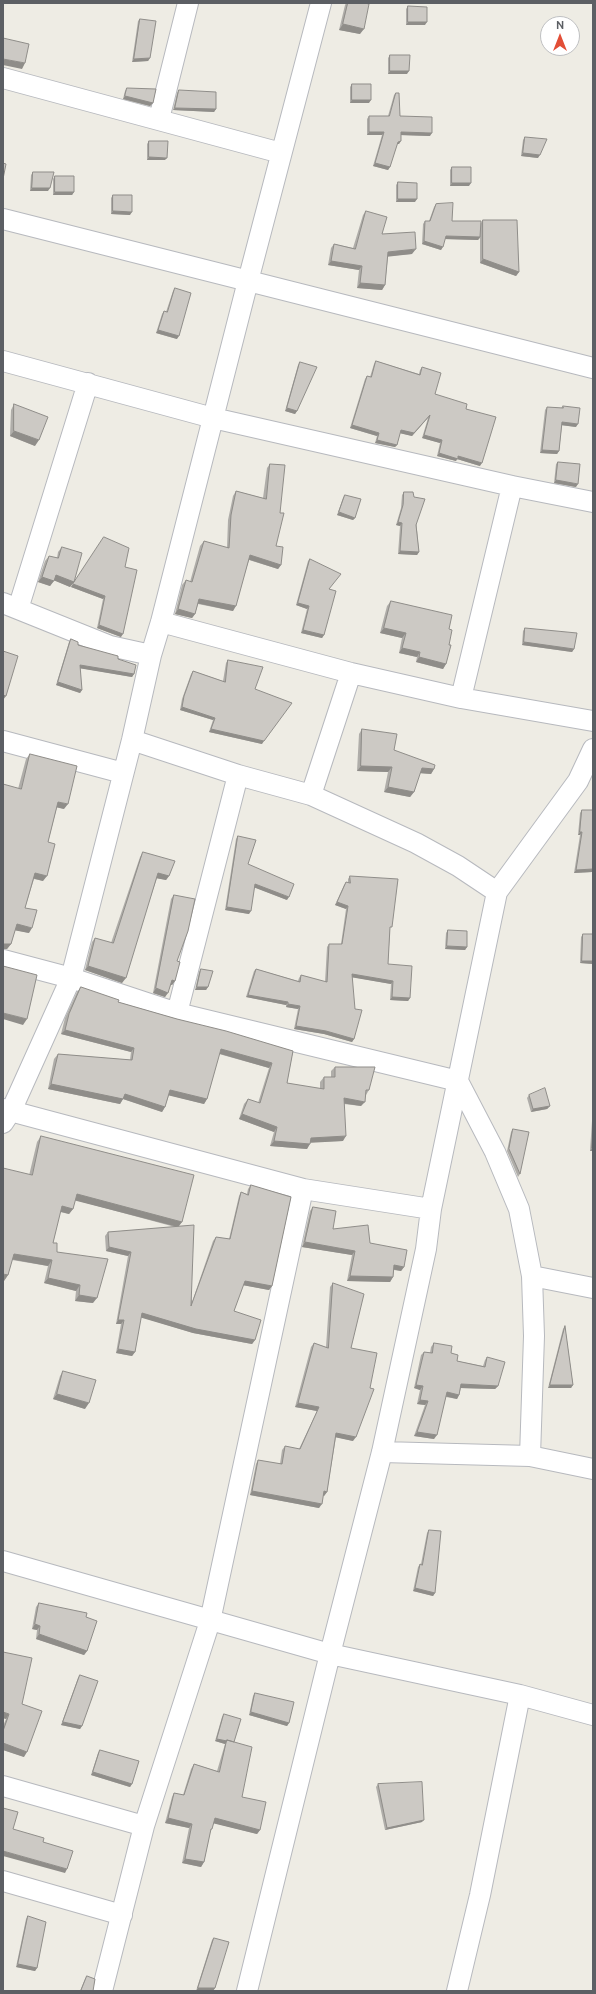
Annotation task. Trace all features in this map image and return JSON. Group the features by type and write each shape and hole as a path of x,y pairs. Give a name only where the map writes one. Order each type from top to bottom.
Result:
{"street":[{"path":"159,119 188,3"},
{"path":"321,3 161,622 151,655 132,740 71,978 6,1115 303,1189 431,1210"},
{"path":"3,78 282,153"},
{"path":"3,219 593,368"},
{"path":"3,361 213,418 512,486 593,502"},
{"path":"88,383 10,606 110,646 151,655"},
{"path":"461,698 512,486"},
{"path":"161,622 351,673 461,698 593,721"},
{"path":"311,795 351,673"},
{"path":"132,740 238,775 311,795 416,843 458,866 497,892"},
{"path":"3,741 123,773"},
{"path":"247,1991 330,1654 382,1452 426,1249 431,1210 497,892 578,781 593,749"},
{"path":"177,1013 238,775"},
{"path":"3,960 71,978 177,1013 458,1081 495,1152 519,1209 532,1276 534,1336 530,1456"},
{"path":"102,1991 144,1826 210,1621 303,1189"},
{"path":"532,1276 593,1288"},
{"path":"382,1452 530,1456 593,1469"},
{"path":"4,1563 330,1654 520,1695 593,1714"},
{"path":"457,1991 490,1850 520,1695"},
{"path":"3,1786 144,1826"},
{"path":"3,1881 122,1916"}],"building":[{"path":"348,3 369,4 364,29 343,24"},
{"path":"408,6 427,7 427,22 408,22"},
{"path":"140,19 156,21 150,58 134,59"},
{"path":"3,38 29,44 25,63 3,59"},
{"path":"390,55 410,55 409,71 390,71"},
{"path":"352,84 371,84 371,100 352,100"},
{"path":"127,88 156,89 153,103 125,96"},
{"path":"179,90 216,92 216,109 175,108"},
{"path":"396,93 399,93 400,116 432,117 432,133 401,132 401,141 398,142 390,167 375,163 384,132 369,132 369,116 389,116"},
{"path":"525,137 547,139 540,155 523,153"},
{"path":"149,141 168,141 167,158 149,157"},
{"path":"3,163 6,164 3,179"},
{"path":"452,167 471,167 471,183 452,183"},
{"path":"33,172 54,172 50,188 32,188"},
{"path":"55,176 74,176 74,192 55,192"},
{"path":"398,182 417,183 417,199 398,199"},
{"path":"113,195 132,195 132,212 113,211"},
{"path":"453,203 452,221 481,221 480,237 446,236 443,247 424,241 425,221 430,221 436,204"},
{"path":"366,211 387,217 382,234 415,232 416,249 388,252 385,285 360,283 362,266 331,261 334,244 355,249"},
{"path":"483,220 517,220 519,272 483,259"},
{"path":"175,288 191,293 179,336 158,330 164,311 167,312"},
{"path":"376,361 420,375 422,367 441,373 435,394 467,404 466,409 496,417 482,463 458,456 458,459 439,453 442,440 424,435 430,415 414,433 401,430 397,445 377,440 379,433 352,425 367,376 371,377"},
{"path":"300,362 317,367 297,411 287,408"},
{"path":"14,404 48,417 39,440 14,431"},
{"path":"563,406 580,408 578,424 562,422 559,451 542,450 547,407 563,408"},
{"path":"558,462 580,464 578,484 556,480"},
{"path":"270,464 285,465 280,513 284,513 276,546 283,547 281,565 250,555 236,606 199,599 195,614 178,609 186,580 192,582 204,541 229,548 231,515 236,491 266,499"},
{"path":"404,492 413,492 414,497 425,499 416,525 419,552 400,551 402,523 398,522 403,505"},
{"path":"345,495 361,499 355,518 339,512"},
{"path":"104,537 129,548 125,567 137,570 123,634 99,625 105,596 73,584"},
{"path":"62,547 82,553 74,582 56,575 54,581 42,577 49,556 58,558"},
{"path":"310,559 341,574 329,589 336,591 324,635 303,630 309,606 298,603"},
{"path":"391,601 452,615 449,629 452,630 449,645 451,645 446,664 419,657 420,652 402,648 406,633 384,628"},
{"path":"525,628 577,633 574,649 524,642"},
{"path":"71,639 78,642 78,645 118,656 118,659 136,665 134,674 80,665 82,690 58,682"},
{"path":"3,651 18,656 6,696 3,695"},
{"path":"228,660 263,667 255,689 292,703 264,741 211,729 215,718 182,707 184,696 193,671 225,682"},
{"path":"362,729 397,734 394,750 435,765 434,769 422,768 414,792 388,787 392,767 361,766"},
{"path":"30,754 77,766 68,804 58,802 48,842 55,844 47,876 35,873 25,908 37,910 32,928 17,924 11,944 3,944 3,784 21,789"},
{"path":"582,810 593,810 593,869 576,870 582,832 580,832"},
{"path":"238,836 256,840 248,864 294,884 289,897 255,884 251,911 227,907"},
{"path":"143,852 175,861 169,876 158,873 126,978 88,966 95,938 113,943"},
{"path":"350,876 398,879 392,927 390,927 388,964 412,966 410,998 392,997 393,981 352,974 355,1009 362,1010 354,1039 326,1031 296,1026 300,1006 288,1004 288,1002 248,995 256,969 300,982 301,975 327,982 329,944 342,944 348,906 337,902 346,882 350,883"},
{"path":"174,895 195,899 188,931 177,961 180,962 175,981 172,980 168,993 156,988"},
{"path":"448,930 467,931 467,947 447,946"},
{"path":"583,934 593,934 593,961 582,961"},
{"path":"3,966 37,975 27,1019 3,1013"},
{"path":"201,969 213,971 208,987 197,987"},
{"path":"81,987 119,1000 118,1002 293,1051 287,1083 324,1089 324,1077 335,1077 335,1067 375,1067 369,1090 366,1090 365,1102 344,1098 346,1136 311,1138 310,1144 274,1141 277,1127 242,1114 248,1099 260,1103 272,1063 221,1049 207,1099 170,1090 165,1107 125,1094 123,1099 51,1084 58,1054 132,1060 134,1048 65,1030 69,1014"},
{"path":"545,1088 550,1106 533,1109 529,1095"},
{"path":"513,1129 529,1132 520,1174 509,1149"},
{"path":"41,1136 194,1175 182,1222 77,1194 73,1209 62,1206 53,1243 57,1243 57,1252 108,1259 97,1298 79,1295 80,1285 48,1278 52,1260 14,1254 8,1275 3,1274 3,1168 32,1175"},
{"path":"251,1185 291,1197 272,1286 245,1281 234,1311 261,1320 255,1340 196,1329 142,1313 135,1352 118,1349 124,1320 118,1320 131,1252 109,1247 108,1232 194,1225 191,1306 216,1237 230,1239 241,1192 248,1195"},
{"path":"313,1207 336,1211 333,1229 368,1225 370,1243 407,1250 404,1267 394,1265 393,1277 350,1276 355,1251 305,1242"},
{"path":"333,1283 364,1294 351,1348 377,1353 370,1388 374,1389 356,1437 336,1433 327,1492 324,1491 322,1504 252,1491 258,1460 282,1464 285,1446 300,1449 319,1407 298,1403 314,1343 328,1348"},
{"path":"565,1326 573,1385 550,1385"},
{"path":"434,1343 452,1346 451,1353 458,1355 457,1361 485,1367 487,1357 505,1362 498,1386 461,1384 459,1395 447,1392 437,1435 417,1432 428,1401 420,1400 423,1386 416,1385 424,1352 432,1353"},
{"path":"63,1371 96,1380 89,1403 57,1394"},
{"path":"429,1530 441,1531 435,1593 415,1588 420,1564 422,1565"},
{"path":"39,1603 87,1613 86,1617 97,1621 87,1651 39,1634 40,1626 35,1624"},
{"path":"3,1652 32,1658 22,1704 42,1711 27,1752 3,1743 3,1731 9,1714 3,1712"},
{"path":"80,1675 98,1681 82,1726 63,1722"},
{"path":"255,1693 294,1702 289,1723 251,1712"},
{"path":"224,1714 241,1719 234,1742 217,1739"},
{"path":"227,1740 252,1747 242,1797 266,1802 260,1830 215,1818 211,1829 204,1862 185,1859 192,1824 168,1818 174,1793 184,1795 194,1764 219,1772"},
{"path":"100,1750 139,1761 132,1784 93,1772"},
{"path":"422,1782 424,1820 387,1828 378,1784"},
{"path":"3,1808 18,1812 13,1829 44,1838 43,1842 73,1851 67,1869 3,1851"},
{"path":"28,1916 46,1922 37,1968 18,1964"},
{"path":"214,1938 229,1942 215,1988 198,1988"},
{"path":"87,1976 95,1979 93,1991 81,1991"}]}
